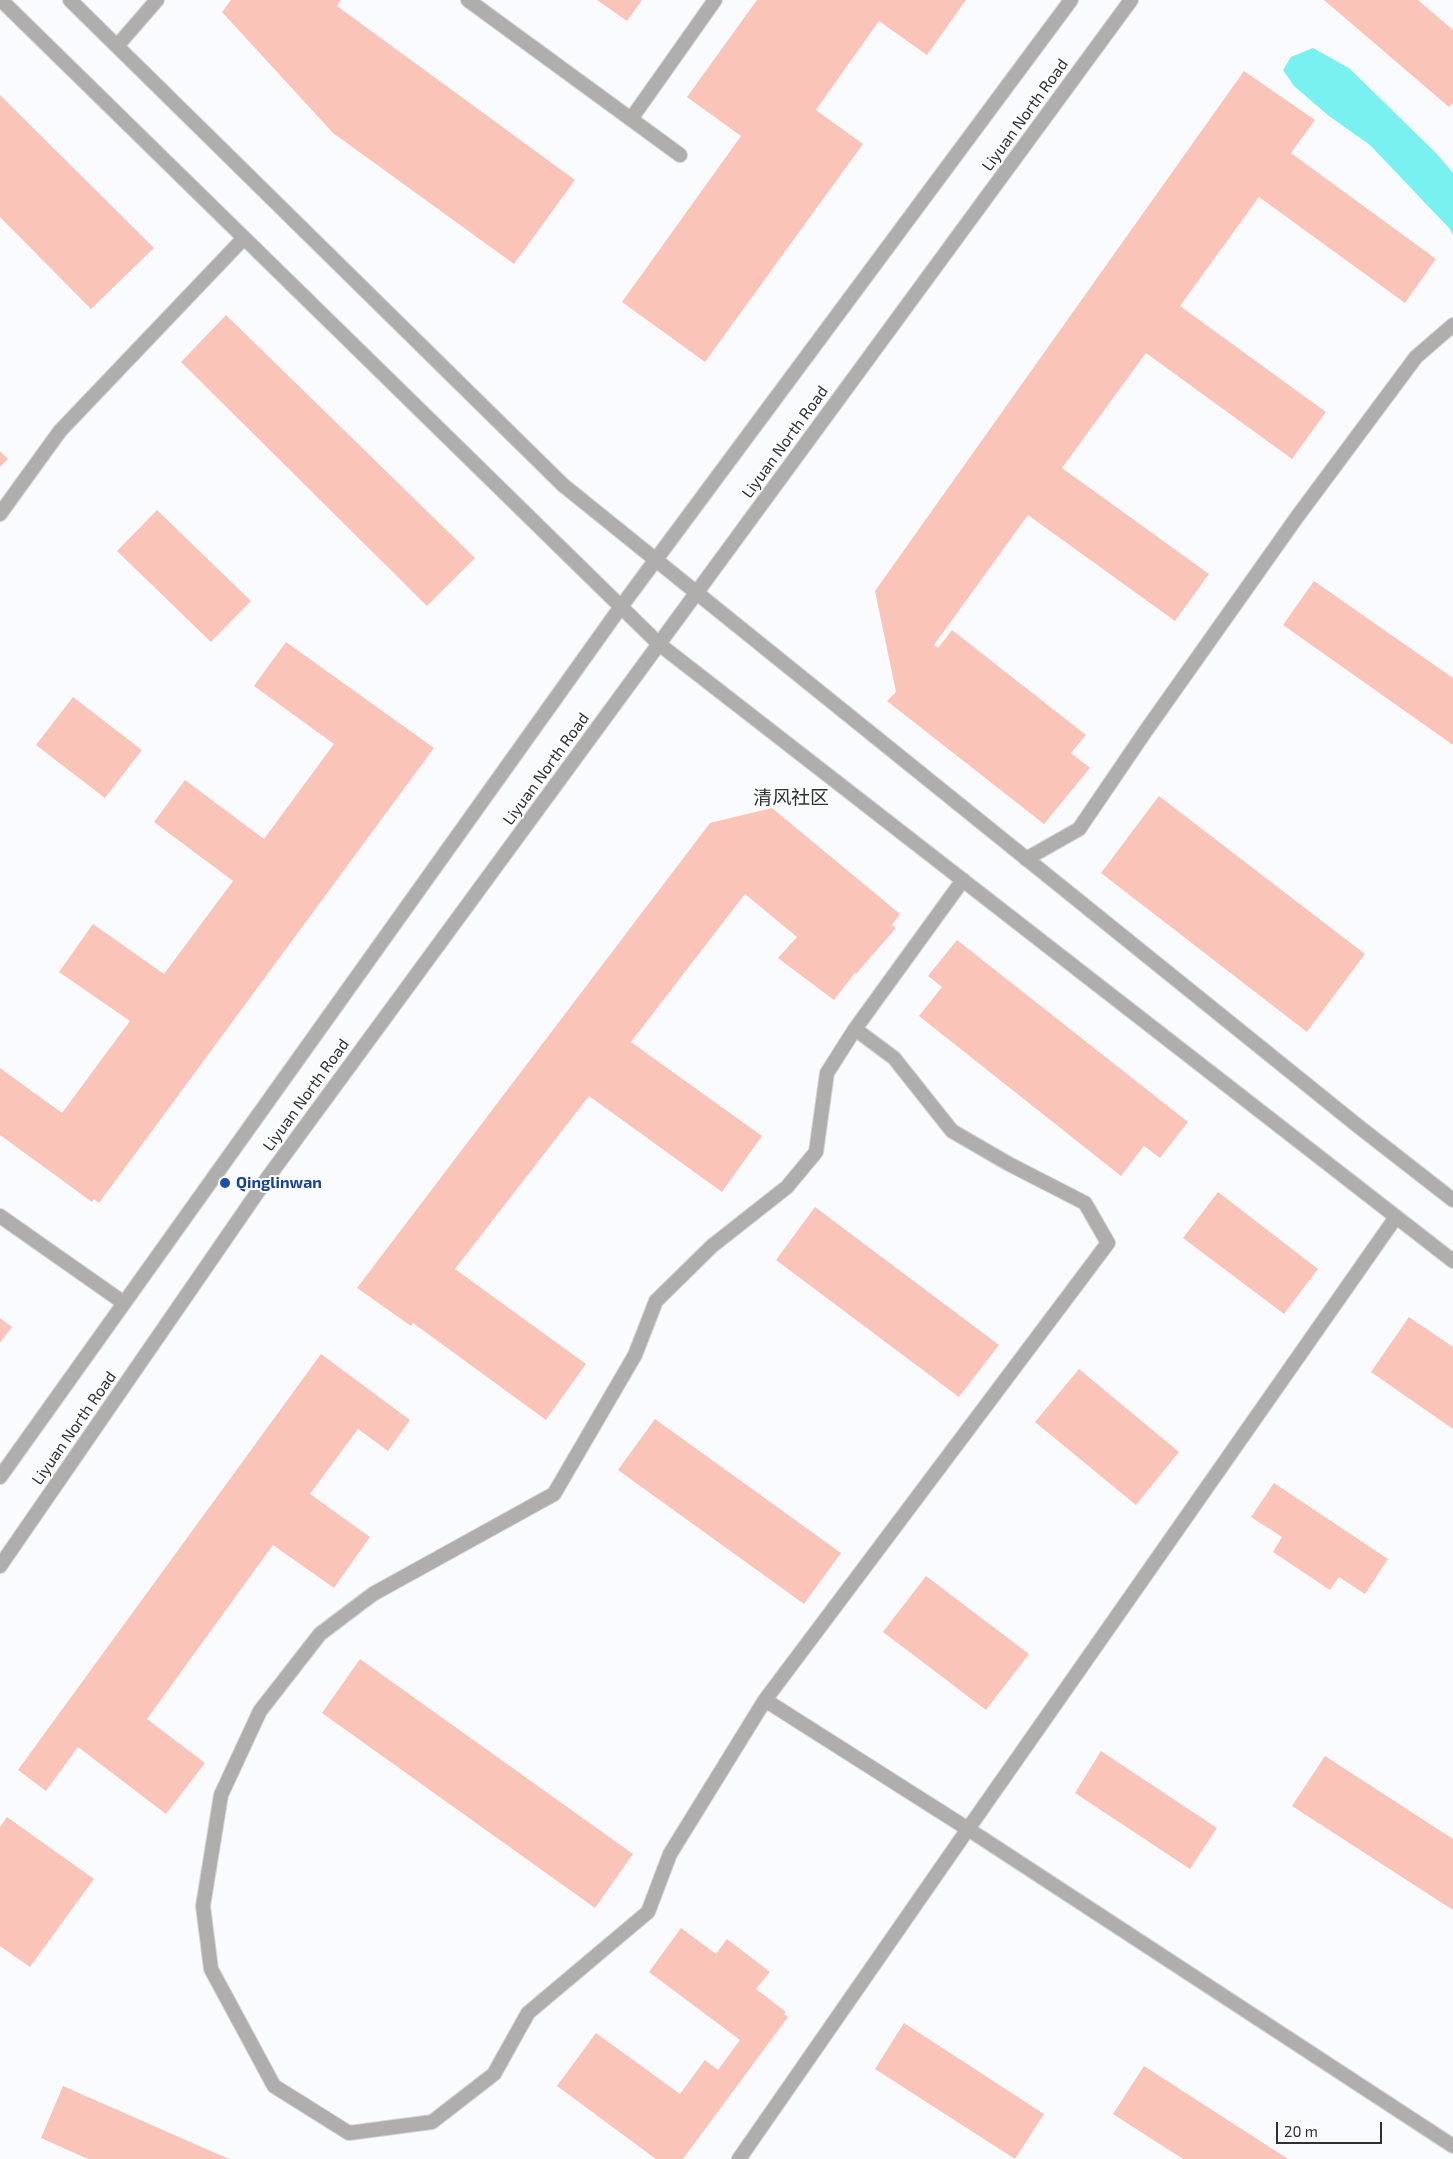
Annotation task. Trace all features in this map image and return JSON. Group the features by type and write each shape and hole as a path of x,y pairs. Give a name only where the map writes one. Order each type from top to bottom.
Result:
{"street":[{"path":"1,0 620,608 659,644 1453,1261"},
{"path":"70,0 562,485 1350,1120 1453,1200"},
{"path":"117,46 157,0"},
{"path":"468,0 680,155"},
{"path":"631,119 715,0"},
{"name":"Liyuan North Road","path":"0,1477 620,608 1071,0"},
{"name":"Liyuan North Road","path":"0,1566 266,1180 1131,0"},
{"path":"0,514 60,431 244,238"},
{"path":"1026,859 1079,829 1320,485 1416,357 1453,326"},
{"path":"854,1028 894,1058 952,1131 1009,1164 1086,1203 1108,1243 765,1700 670,1854 648,1912 528,2013 494,2074 432,2122 349,2133 274,2086 212,1968 203,1906 221,1795 260,1711 320,1634 373,1594 554,1494 635,1355 656,1301 712,1246 787,1187 816,1152 827,1073 854,1028 963,880"},
{"path":"0,1216 124,1304"},
{"path":"739,2159 1396,1216"},
{"path":"765,1700 968,1829 1453,2146"}],"water":[{"path":"1313,48 1349,68 1437,154 1453,173 1453,235 1449,228 1370,145 1329,116 1294,86 1283,70 1291,57"}],"building":[{"path":"231,0 341,0 337,6 575,180 514,264 333,133 222,12"},
{"path":"597,0 642,0 627,21"},
{"path":"757,0 966,0 927,55 879,21 816,110 863,144 705,362 622,302 741,136 687,97"},
{"path":"1324,0 1418,0 1453,30 1453,103 1449,107"},
{"path":"1244,71 1315,120 1291,153 1436,259 1405,303 1259,197 1180,306 1326,412 1292,459 1146,353 1062,468 1209,574 1175,621 1028,515 934,645 938,648 952,630 1086,735 1071,753 1090,768 1044,824 887,701 896,692 875,591"},
{"path":"0,95 154,248 91,309 0,217"},
{"path":"226,315 475,558 427,606 181,362"},
{"path":"0,451 8,459 0,467"},
{"path":"157,510 251,601 211,642 117,551"},
{"path":"1314,581 1453,678 1453,745 1283,625"},
{"path":"286,642 434,748 99,1203 94,1199 92,1202 0,1135 0,1068 62,1113 130,1021 59,972 93,924 164,974 233,881 154,822 185,780 264,839 334,744 254,686"},
{"path":"73,697 142,750 105,798 36,745"},
{"path":"1159,796 1365,954 1307,1032 1101,873"},
{"path":"772,808 900,914 892,925 896,928 855,973 834,1000 778,958 797,937 745,894 631,1042 762,1136 722,1192 589,1096 455,1269 586,1364 546,1420 413,1323 411,1326 357,1288 710,823"},
{"path":"957,940 1188,1122 1160,1158 1144,1146 1121,1176 919,1016 942,987 928,976"},
{"path":"1218,1192 1318,1269 1284,1314 1183,1238"},
{"path":"815,1207 999,1345 959,1397 776,1260"},
{"path":"1409,1317 1453,1347 1453,1429 1371,1372"},
{"path":"0,1318 12,1327 0,1343"},
{"path":"321,1354 410,1420 388,1451 358,1429 310,1494 370,1537 334,1588 273,1545 147,1719 205,1763 166,1814 78,1747 46,1791 18,1770"},
{"path":"1079,1369 1179,1452 1136,1505 1035,1422"},
{"path":"655,1419 841,1553 804,1604 618,1470"},
{"path":"1274,1483 1388,1559 1365,1594 1339,1577 1330,1590 1273,1552 1282,1537 1251,1517"},
{"path":"926,1576 1029,1654 986,1710 883,1632"},
{"path":"360,1659 633,1854 595,1908 322,1713"},
{"path":"1101,1751 1217,1828 1190,1869 1075,1793"},
{"path":"1325,1756 1453,1839 1453,1910 1292,1806"},
{"path":"7,1817 94,1879 30,1967 0,1946 0,1827"},
{"path":"681,1928 716,1954 727,1939 770,1972 756,1989 786,2012 784,2014 788,2017 683,2159 656,2159 557,2086 596,2033 680,2094 705,2060 718,2070 740,2040 649,1972"},
{"path":"904,2023 1044,2114 1015,2159 875,2069"},
{"path":"1144,2066 1288,2159 1183,2159 1113,2114"},
{"path":"63,2086 229,2159 88,2159 41,2138"}],"place":[{"name":"Qinglinwan","path":"225,1183"}],"district":[{"name":"清风社区","path":"791,798"}]}
